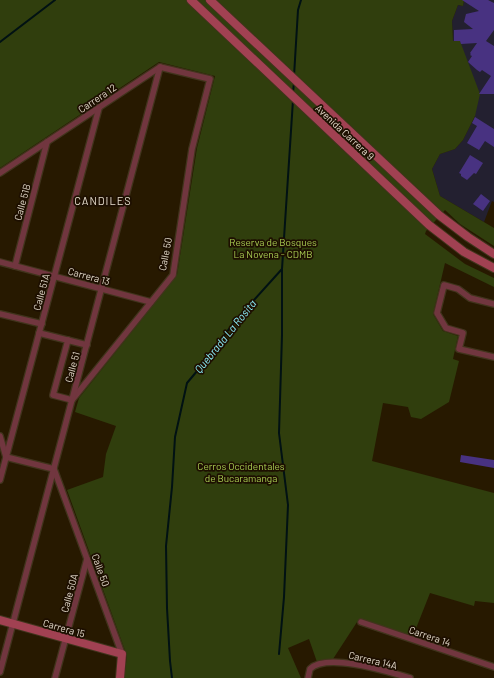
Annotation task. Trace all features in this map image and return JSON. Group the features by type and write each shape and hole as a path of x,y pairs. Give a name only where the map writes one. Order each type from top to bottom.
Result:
{"main road":[{"name":"Avenida Carrera 9","path":"191,0 429,225 464,252 494,268"},
{"name":"Avenida Carrera 9","path":"210,0 439,215 494,254"},
{"name":"Carrera 15","path":"0,620 122,654"},
{"name":"Calle 50","path":"120,678 122,654"}],"street":[{"name":"Calle 50","path":"72,400 173,275 192,149 210,79 160,66"},
{"name":"Carrera 12","path":"0,173 160,66"},
{"name":"Calle 51","path":"0,672 160,66"},
{"name":"Calle 51A","path":"0,480 99,108"},
{"name":"Calle 51B","path":"15,266 47,142"},
{"name":"Carrera 13","path":"0,262 151,302"},
{"path":"494,304 470,298 458,289 444,285 437,313 446,328 463,333 459,349 494,357"},
{"path":"0,314 42,324"},
{"path":"39,333 87,346"},
{"path":"68,340 53,395 72,400"},
{"path":"0,436 6,457 54,469"},
{"name":"Calle 50","path":"54,469 122,654"},
{"name":"Calle 50A","path":"55,678 87,560"},
{"name":"Carrera 14","path":"361,622 494,667"},
{"name":"Carrera 14A","path":"308,678 310,669 313,666 343,662 365,666 410,678"}],"shaded area":[{"path":"464,0 494,0 494,202 492,201 484,222 440,196 432,169 440,154 455,149 463,140 475,116 453,41 452,21 458,5 463,6"}],"green space":[{"name":"Cerros Occidentales de Bucaramanga","path":"0,0 464,0 463,6 458,5 452,21 453,41 460,41 480,94 475,116 463,140 455,149 440,154 432,169 440,196 494,228 494,246 460,224 445,210 425,234 465,264 494,278 494,287 445,263 433,314 443,331 458,336 453,359 459,361 449,402 421,419 411,417 408,407 383,403 372,461 494,493 494,603 475,601 474,606 430,593 413,636 359,619 333,659 317,662 309,639 288,648 301,678 124,678 127,656 67,490 103,477 106,454 116,426 75,412 79,398 177,275 197,148 215,76 159,62 0,168"}],"building":[{"path":"462,0 488,0 494,3 494,30 486,41 494,46 494,94 479,94 491,76 482,70 480,72 468,62 472,56 470,53 477,43 461,44 460,41 454,41 454,30 473,29 464,22 466,14 479,11"},
{"path":"475,117 494,129 494,147 485,141 479,150 467,143 477,126 472,123"},
{"path":"470,155 483,163 476,174 474,173 467,180 459,173"},
{"path":"481,194 490,201 483,211 473,204"},
{"path":"461,455 494,460 494,468 460,462"}],"waterway":[{"path":"0,42 55,0"},
{"name":"Quebrada La Rosita","path":"294,76 298,10 301,0"},
{"name":"Quebrada La Rosita","path":"293,93 294,82"},
{"name":"Quebrada La Rosita","path":"172,678 167,608 166,546 175,437 187,383 208,358 234,322 282,269 293,100"},
{"path":"279,654 284,597 288,505 279,433 282,270"}],"district":[{"name":"CANDILES","path":"103,200"}],"park label":[{"name":"Reserva de Bosques La Novena - CDMB","path":"273,248"}]}
